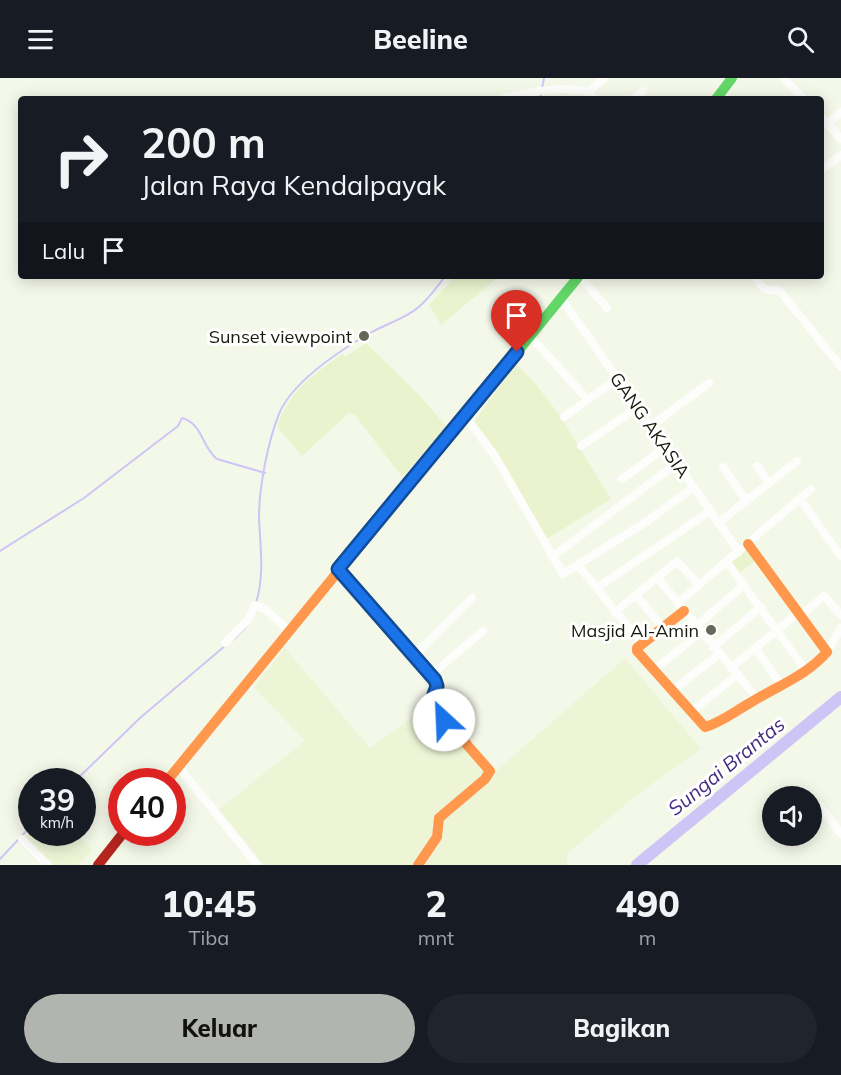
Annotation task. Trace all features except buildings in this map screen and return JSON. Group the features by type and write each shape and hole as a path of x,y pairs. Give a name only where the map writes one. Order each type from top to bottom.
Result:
{"street":[{"path":"520,96 543,93 591,95 605,78"},
{"path":"718,96 732,78"},
{"path":"783,78 801,96"},
{"path":"637,96 643,91"},
{"path":"828,123 841,112"},
{"path":"824,120 841,139"},
{"path":"824,168 841,154"},
{"path":"257,865 178,766 561,298 573,279"},
{"path":"575,279 607,308"},
{"path":"756,279 764,289 780,291 841,367"},
{"name":"GANG AKASIA","path":"561,298 739,552"},
{"path":"530,336 588,399"},
{"path":"564,417 618,378"},
{"path":"651,426 709,383"},
{"path":"581,446 638,407"},
{"path":"465,416 495,456 564,574 694,487"},
{"path":"622,479 666,447"},
{"path":"718,522 797,461"},
{"path":"552,557 677,463"},
{"path":"757,466 768,483"},
{"path":"723,467 746,501"},
{"path":"811,489 699,585 663,628 642,644 637,651 703,725 710,726 806,672 827,652 841,628"},
{"path":"800,499 841,556"},
{"path":"597,588 710,511"},
{"path":"748,544 827,652"},
{"path":"615,612 679,561 699,585"},
{"path":"727,562 806,672"},
{"path":"578,565 642,644"},
{"path":"338,569 431,675 437,685 431,699 433,706 489,771 485,779 439,818 437,837 418,865"},
{"path":"657,577 757,698"},
{"path":"654,670 744,585"},
{"path":"636,595 663,628"},
{"path":"691,712 734,672 755,648 824,596 841,615"},
{"path":"414,656 472,598"},
{"path":"225,643 248,620 256,605 289,631"},
{"path":"672,691 761,607"},
{"path":"431,675 483,631"},
{"path":"755,648 782,686"},
{"path":"822,808 841,834"},
{"path":"29,846 48,865"},
{"path":"98,865 113,846"}],"shaded area":[{"path":"453,279 495,279 441,325 429,305"},
{"path":"366,343 420,396 447,427 402,477 355,415 349,413 302,456 277,427 288,404 303,385 342,354 345,357"},
{"path":"516,364 544,394 556,411 611,499 545,540 473,423"},
{"path":"748,547 757,559 739,574 731,562"},
{"path":"285,648 370,748 429,705 486,772 440,813 432,825 433,840 414,865 264,865 219,809 305,741 254,687"},
{"path":"625,658 701,749 633,798 567,854 567,865 427,865 423,861 439,824 448,813"},
{"path":"30,846 89,846 93,850 78,865 49,865"}],"waterway":[{"path":"541,96 544,78"},
{"path":"256,603 261,570 259,505 262,478 271,437 285,402 318,368 345,348 417,309 443,279"},
{"path":"0,551 84,498 178,426 182,418 194,425 217,459 265,473"},
{"path":"233,640 246,627"},
{"path":"88,768 140,718 226,645"},
{"name":"Sungai Brantas","path":"637,865 841,697"},
{"path":"0,859 18,840"}],"traffic: fast":[{"path":"718,96 732,78"},
{"path":"417,475 577,279"}],"traffic: slow":[{"path":"177,768 417,475"},
{"path":"684,611 637,648 637,651 705,727 801,674 827,652 748,544"},
{"path":"338,569 431,675 437,685 431,699 433,706 490,771 485,779 439,818 437,837 418,865"}],"traffic: jam":[{"path":"98,865 113,846"}],"place":[{"name":"Sunset viewpoint","path":"364,336"},
{"name":"Masjid Al-Amin","path":"711,630"}],"route":[{"path":"444,720 431,703 437,686 435,680 338,569 411,484 517,352"}]}
